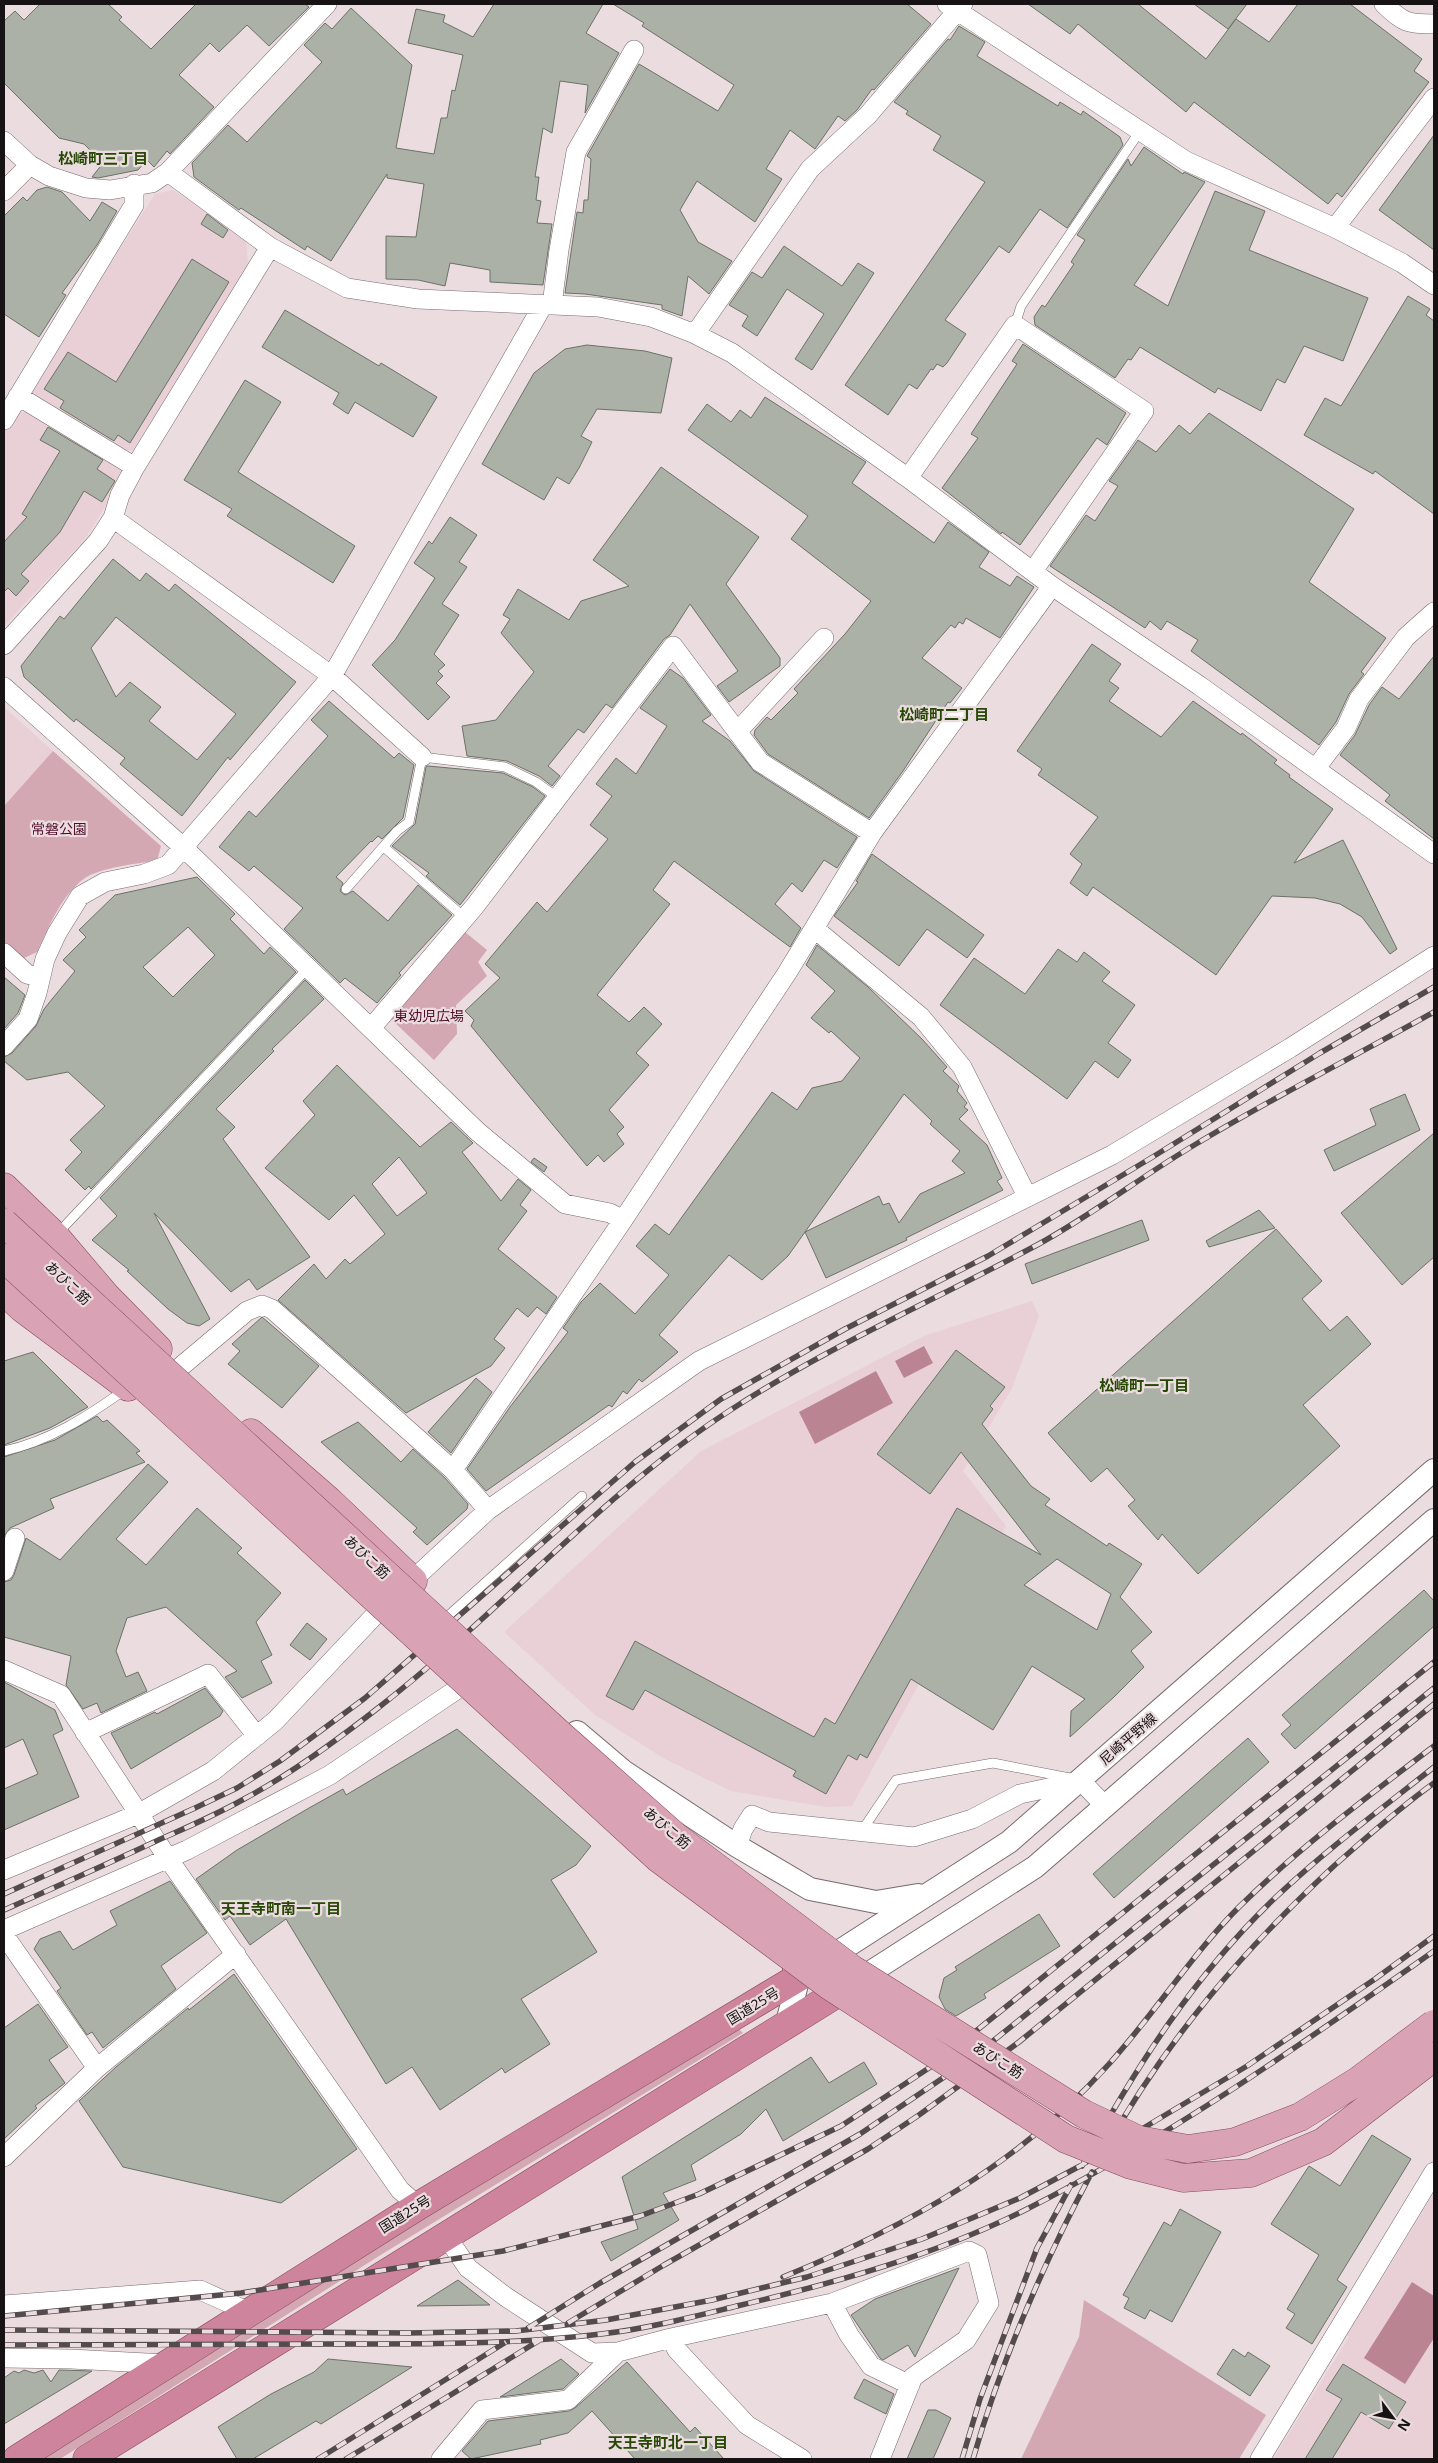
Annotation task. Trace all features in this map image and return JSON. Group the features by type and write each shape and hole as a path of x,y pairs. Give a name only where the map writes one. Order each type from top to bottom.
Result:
{"highway":[{"name":"国道25号","path":"17,2459 418,2206 799,1977"},
{"path":"87,2459 849,1986"}],"main road":[{"path":"4,1187 55,1236 106,1296 178,1369 329,1501 413,1581"},
{"name":"あびこ筋","path":"4,1224 555,1730 676,1837 852,1969 1084,2114 1139,2140 1188,2149 1235,2142 1300,2117 1358,2081 1434,2024"},
{"name":"あびこ筋","path":"4,1258 658,1858 830,1986 1066,2138 1130,2165 1183,2178 1251,2173 1322,2142 1434,2057"},
{"path":"10,1305 128,1388 322,1568 376,1614"}],"street":[{"path":"4,141 30,165 49,176 86,188 110,190 134,184 152,183 168,172 327,4"},
{"path":"1384,4 1393,13 1410,24 1434,24"},
{"path":"695,334 810,169 868,114 956,6 1186,161 1335,228 1402,262 1434,285"},
{"path":"4,1046 28,1019 45,959 57,933 80,896 105,882 144,874 168,865 332,676 548,305 576,152 634,50"},
{"path":"1335,228 1434,98"},
{"path":"4,191 30,165"},
{"path":"168,172 270,246 347,288 418,299 598,307 651,317 695,334 732,352 908,478 1052,586 1316,768 1434,854"},
{"path":"4,420 134,205 134,184"},
{"path":"4,644 98,541 113,518 120,495 135,467 270,246"},
{"path":"908,478 1015,325 1144,411 1033,571"},
{"path":"18,396 135,467"},
{"path":"113,518 332,676 422,756"},
{"path":"453,1470 624,1220 815,929 872,833 1052,586"},
{"path":"1316,768 1346,728 1359,699 1406,636 1434,612"},
{"path":"737,732 824,638"},
{"path":"372,1027 465,918 673,646 760,762 872,833"},
{"path":"4,687 184,848 372,1027 478,1132 565,1204 610,1213 624,1220"},
{"path":"815,929 921,1017 962,1067 1027,1196"},
{"path":"4,953 27,974 40,978"},
{"path":"4,1870 138,1814 214,1771 275,1721 376,1614 488,1510 699,1361 1121,1150 1290,1048 1434,956"},
{"path":"128,1388 178,1369 247,1311 262,1305 272,1309 453,1470 488,1510"},
{"name":"尼崎平野線","path":"799,1977 1009,1842 1081,1781 1434,1470"},
{"path":"376,1614 533,1755 799,1977 849,1986 1035,1867 1434,1520"},
{"path":"4,1571 15,1538"},
{"path":"413,1581 564,1721 623,1771 766,1918 799,1977 786,2026"},
{"path":"4,1670 61,1695 167,1857 400,2190 418,2206"},
{"path":"85,1733 208,1674 256,1736"},
{"path":"4,1930 167,1857 187,1850 330,1775 459,1688"},
{"path":"623,1771 737,1846 810,1889 876,1902 926,1894"},
{"path":"737,1846 744,1828 752,1815 769,1822 914,1837 972,1819 1020,1794 1081,1781 1106,1807"},
{"path":"4,1935 97,2068"},
{"path":"4,2157 97,2068 236,1954"},
{"path":"1260,2459 1434,2172"},
{"path":"446,2236 468,2268 506,2298 592,2354 618,2352 671,2338 832,2303 969,2251 977,2255 989,2303 966,2340 913,2377 880,2459"},
{"path":"4,2305 200,2290 249,2312"},
{"path":"832,2303 850,2335 871,2366 910,2385"},
{"path":"671,2338 677,2350 747,2425 802,2459"},
{"path":"441,2459 482,2410 568,2400 618,2352"},
{"path":"4,2358 166,2364"}],"lane":[{"path":"1015,325 1021,306 1140,131"},
{"path":"346,889 397,831 409,822 422,756 504,767 536,782 558,798"},
{"path":"384,848 465,918"},
{"path":"55,1236 308,968"},
{"path":"4,1451 23,1447 80,1421 128,1388"},
{"path":"449,1615 582,1496"},
{"path":"861,1832 896,1780 993,1763 1081,1781"}],"shaded area":[{"path":"173,190 246,238 248,266 133,450 123,450 29,392 155,194"},
{"path":"16,411 32,414 123,468 123,478 85,539 4,626 4,430"},
{"path":"4,707 53,751 4,806"},
{"path":"1032,1301 1039,1316 1012,1388 963,1471 1006,1526 852,1806 826,1807 731,1791 665,1759 595,1715 504,1632 701,1451 924,1336"},
{"path":"924,1346 933,1363 904,1378 895,1361"},
{"path":"876,1371 893,1403 815,1444 799,1412"},
{"path":"1434,2193 1434,2459 1273,2459 1349,2337 1347,2335"},
{"path":"1412,2282 1434,2296 1434,2338 1405,2384 1364,2358"}],"green space":[{"name":"常磐公園","path":"53,751 161,846 157,861 100,871 85,878 62,902 37,952 22,959 4,942 4,806"},
{"name":"東幼児広場","path":"465,932 487,950 478,962 487,976 456,1005 457,1034 434,1060 390,1018"},
{"path":"738,2028 743,2033 379,2256 60,2459 43,2459 375,2248"},
{"path":"1084,2300 1266,2415 1239,2459 1021,2459 1079,2337"}],"building":[{"path":"40,4 108,4 122,17 119,20 151,49 196,4 305,4 309,7 269,46 247,25 219,52 210,43 179,75 214,107 170,154 167,151 154,167 147,160 138,170 98,178 92,177 103,163 84,144 59,138 4,83 4,21 15,11 24,20"},
{"path":"494,4 603,4 586,33 619,53 585,113 588,85 560,81 552,133 543,128 535,177 539,177 536,200 541,201 537,223 552,224 543,285 490,282 490,270 450,263 445,286 418,280 386,279 386,236 416,237 424,184 387,178 387,174 331,261 307,246 305,250 241,208 239,210 194,177 192,163 228,125 247,142 322,62 304,45 325,23 332,29 351,8 412,65 396,148 434,154 441,118 447,118 452,90 455,91 463,55 408,43 416,9 445,15 443,22 473,37"},
{"path":"613,4 907,4 931,24 874,90 872,89 857,110 845,121 838,116 815,149 790,130 766,169 782,179 755,222 697,181 680,210 698,242 732,261 709,294 688,276 682,316 662,309 662,305 565,293 577,212 583,213 584,200 588,200 591,159 587,156 639,64 718,111 734,85 642,26 644,23"},
{"path":"1028,4 1138,4 1206,59 1236,19 1269,42 1298,4 1350,4 1422,59 1414,71 1429,82 1342,197 1337,193 1328,204 1194,102 1186,112 1078,24 1070,34"},
{"path":"1194,4 1247,4 1228,29"},
{"path":"959,26 985,42 977,56 1058,106 1060,102 1081,115 1083,111 1120,137 1123,145 1067,228 1040,209 1009,253 999,246 945,320 966,334 947,363 943,367 937,364 933,370 931,369 917,389 909,384 888,415 845,385 985,182 933,150 941,136 906,114 908,111 894,102 948,39 950,40"},
{"path":"1434,135 1434,250 1379,210"},
{"path":"1144,147 1183,174 1184,172 1205,182 1134,285 1168,306 1215,191 1265,211 1249,250 1368,298 1343,361 1304,346 1285,383 1277,379 1261,411 1218,388 1215,393 1140,347 1131,360 1128,359 1115,378 1035,325 1034,317 1042,305 1045,307 1074,264 1071,262 1085,240 1077,235 1128,159 1131,166"},
{"path":"47,187 62,192 90,221 102,202 117,211 97,245 62,293 66,295 39,337 4,314 4,216 23,197 27,201 37,190"},
{"path":"207,214 228,230 223,238 201,224"},
{"path":"784,246 842,286 858,263 874,273 812,370 795,359 824,314 787,289 757,336 742,326 748,316 729,305 752,272 762,278"},
{"path":"192,259 229,282 130,443 118,435 114,441 60,408 64,401 44,389 68,352 116,382"},
{"path":"1408,296 1430,309 1426,315 1434,321 1434,514 1375,471 1373,474 1304,435 1325,398 1341,406"},
{"path":"285,310 379,366 381,363 437,397 413,437 355,402 348,414 333,404 339,393 262,347"},
{"path":"1023,344 1126,413 1107,445 1097,438 1020,545 1002,532 1001,534 942,488 978,438 971,434 1017,364 1012,361"},
{"path":"587,345 645,351 672,358 661,413 597,409 581,436 592,442 579,468 569,484 557,477 544,500 482,464 534,373 565,349"},
{"path":"245,380 281,402 238,472 355,546 333,583 227,516 232,509 184,480"},
{"path":"765,397 866,462 852,483 934,543 948,522 989,552 979,567 1010,586 1017,576 1034,587 1000,638 966,618 963,624 959,622 955,628 951,625 922,658 962,688 950,703 948,702 903,771 869,818 768,754 754,735 755,730 767,717 771,720 798,693 794,689 845,634 871,601 791,539 808,516 688,430 707,404 731,422 740,410 751,418"},
{"path":"1209,413 1354,509 1309,582 1386,638 1361,672 1364,674 1349,694 1336,722 1319,745 1191,651 1198,640 1167,621 1161,630 1150,621 1145,628 1050,566 1086,515 1095,521 1118,486 1109,481 1138,440 1156,452 1179,425 1190,434"},
{"path":"48,427 103,460 97,469 115,481 102,502 84,491 60,532 21,574 29,581 16,596 8,588 4,592 4,542 27,517 22,514 60,451 40,440"},
{"path":"661,467 759,537 726,584 780,658 780,666 729,702 717,686 738,671 690,604 670,635 664,639 612,708 606,704 584,733 578,729 548,766 560,776 552,786 539,776 507,761 467,756 462,726 496,720 534,672 501,633 510,619 503,615 518,589 569,620 581,601 629,586 593,560"},
{"path":"450,517 477,535 459,562 467,567 442,604 459,615 434,654 445,665 438,671 443,676 436,683 450,697 428,720 372,665 395,640 435,578 414,563 429,541 432,544"},
{"path":"113,559 140,581 146,573 169,591 175,584 296,682 230,760 228,757 182,816 120,764 125,758 76,719 74,722 24,677 21,666 60,616 64,619","holes":["116,617 236,714 197,760 149,721 161,707 130,682 116,697 91,648"]},
{"path":"1092,644 1121,664 1109,681 1119,688 1109,701 1161,737 1193,701 1241,735 1242,733 1277,760 1274,763 1290,775 1289,777 1333,809 1294,863 1343,840 1397,949 1390,954 1362,917 1340,904 1315,898 1272,896 1216,975 1093,887 1087,896 1070,883 1082,864 1070,854 1098,817 1038,775 1042,769 1017,751"},
{"path":"1434,656 1434,839 1385,801 1390,795 1340,755 1355,735 1369,705 1382,687 1399,699"},
{"path":"670,669 683,678 711,715 702,721 730,741 754,771 857,837 837,868 824,860 802,892 792,883 775,904 801,928 790,947 674,861 653,890 670,904 597,995 629,1022 644,1007 662,1024 636,1053 649,1065 609,1110 624,1127 617,1134 624,1144 604,1162 598,1155 587,1166 471,1026 474,1020 465,1011 500,978 485,964 537,902 547,912 608,839 590,825 612,796 596,784 616,758 636,774 667,726 640,708"},
{"path":"329,701 394,758 399,753 414,765 403,818 382,839 378,836 371,841 336,877 343,883 340,891 345,895 353,891 388,921 418,885 452,915 399,973 401,975 377,1003 345,978 340,983 284,929 303,908 254,866 249,871 219,847 249,811 256,817 328,736 311,720"},
{"path":"426,767 503,773 533,787 545,796 460,905 426,876 429,873 392,846 415,824"},
{"path":"872,854 984,935 967,958 927,929 899,966 834,916 858,882 856,881"},
{"path":"197,877 235,914 230,919 264,954 270,947 296,972 91,1189 89,1186 85,1190 65,1170 82,1152 70,1140 105,1106 68,1072 27,1080 4,1061 4,1057 12,1053 36,1026 44,1009 75,971 63,960 86,937 79,930 115,895","holes":["188,927 215,955 173,997 143,967"]},
{"path":"817,945 868,987 922,1039 947,1067 943,1071 959,1086 957,1091 967,1103 964,1107 968,1110 959,1119 987,1145 1002,1178 997,1181 1003,1190 906,1238 907,1240 826,1278 805,1232 788,1256 762,1280 729,1255 659,1335 678,1352 642,1382 639,1379 627,1394 623,1391 612,1407 609,1405 486,1491 467,1469 510,1407 568,1332 563,1328 581,1302 600,1283 635,1314 669,1275 636,1246 655,1224 669,1235 772,1092 797,1110 812,1088 842,1081 860,1058 831,1031 829,1033 811,1018 835,991 806,965","holes":["904,1094 932,1121 930,1124 960,1151 952,1161 965,1173 920,1194 899,1223 889,1203 883,1205 879,1196 805,1232"]},
{"path":"1058,949 1077,962 1084,952 1110,972 1102,981 1135,1005 1108,1043 1131,1060 1118,1078 1095,1061 1067,1099 940,1005 974,958 1025,994"},
{"path":"4,977 25,995 18,1013 4,1029"},
{"path":"305,980 324,999 272,1049 274,1051 216,1109 235,1127 223,1139 310,1257 257,1290 249,1279 231,1292 154,1213 210,1319 199,1326 187,1323 168,1309 127,1271 129,1270 92,1240 117,1216 100,1198"},
{"path":"337,1065 420,1147 451,1122 473,1143 462,1152 501,1201 518,1179 531,1190 520,1205 527,1211 498,1249 557,1297 546,1314 537,1307 528,1317 517,1308 494,1339 505,1348 491,1366 406,1413 278,1300 314,1264 326,1279 345,1259 350,1264 385,1234 354,1195 329,1220 265,1168 315,1115 303,1101","holes":["399,1157 427,1193 397,1216 372,1184"]},
{"path":"1405,1094 1420,1130 1334,1171 1324,1150 1376,1125 1370,1109"},
{"path":"1434,1133 1434,1257 1402,1285 1341,1213"},
{"path":"534,1158 547,1167 544,1172 531,1162"},
{"path":"1259,1210 1275,1228 1209,1247 1206,1241"},
{"path":"1142,1220 1149,1240 1032,1284 1025,1264"},
{"path":"1276,1229 1322,1281 1302,1299 1330,1331 1347,1316 1371,1344 1303,1405 1340,1446 1198,1574 1162,1534 1158,1540 1128,1506 1135,1500 1107,1468 1091,1482 1048,1433"},
{"path":"262,1317 319,1366 282,1408 228,1364 240,1351 232,1344"},
{"path":"956,1350 1005,1387 990,1406 993,1409 982,1424 1031,1486 1050,1499 1045,1505 1107,1546 1109,1543 1142,1564 1120,1597 1152,1632 1131,1651 1144,1667 1070,1737 1071,1711 1085,1699 1032,1666 993,1730 911,1679 867,1758 860,1754 857,1760 848,1755 826,1794 793,1776 796,1771 645,1690 633,1710 606,1696 635,1641 814,1737 825,1718 835,1724 957,1508 1041,1555 961,1452 930,1494 877,1454","holes":["1057,1559 1111,1594 1097,1630 1024,1585"]},
{"path":"33,1352 88,1407 50,1428 4,1445 4,1361"},
{"path":"476,1378 492,1392 451,1453 428,1432"},
{"path":"97,1416 103,1422 107,1420 140,1451 136,1453 145,1462 50,1499 54,1508 10,1528 4,1536 4,1457 55,1440"},
{"path":"358,1422 401,1462 413,1449 445,1478 468,1504 467,1509 427,1545 413,1532 417,1528 321,1442"},
{"path":"148,1464 168,1482 116,1539 146,1565 197,1508 242,1548 237,1553 281,1593 256,1622 272,1655 261,1661 272,1683 242,1698 225,1677 237,1671 166,1607 127,1618 116,1651 126,1677 138,1672 147,1691 101,1713 97,1703 83,1709 66,1685 71,1656 4,1637 4,1582 11,1580 14,1575 26,1538 60,1560"},
{"path":"1424,1590 1434,1601 1434,1626 1295,1749 1281,1734 1291,1725 1282,1715"},
{"path":"307,1623 327,1639 310,1660 290,1645"},
{"path":"4,1682 55,1710 63,1730 53,1735 79,1797 4,1830 4,1789 38,1774 23,1739 4,1748"},
{"path":"205,1688 223,1711 220,1716 131,1769 111,1733 155,1712 157,1714"},
{"path":"457,1729 591,1846 576,1865 551,1880 597,1952 521,1999 550,2044 505,2073 502,2068 440,2110 412,2067 386,2084 286,1919 250,1945 230,1916 225,1920 196,1879 237,1850 309,1808 343,1789 346,1795"},
{"path":"1248,1738 1269,1762 1114,1898 1093,1874"},
{"path":"170,1881 207,1933 161,1966 176,1989 103,2048 92,2032 87,2035 57,1991 61,1988 34,1949 40,1939 60,1931 73,1950 117,1925 110,1911"},
{"path":"1039,1914 1060,1946 984,1994 986,1998 956,2016 945,2009 939,1997 944,1978 957,1970 955,1967"},
{"path":"234,1974 357,2149 281,2203 123,2167 79,2101 116,2067 188,2008 189,2010"},
{"path":"38,2004 68,2047 49,2060 65,2083 35,2106 37,2108 4,2139 4,2028"},
{"path":"811,2057 829,2083 864,2062 877,2084 783,2141 766,2109 741,2134 691,2165 696,2180 663,2193 679,2220 611,2261 601,2242 638,2229 622,2177"},
{"path":"1372,2135 1411,2159 1337,2280 1347,2287 1312,2344 1286,2328 1295,2314 1287,2309 1319,2255 1271,2224 1309,2166 1340,2186"},
{"path":"1180,2209 1221,2232 1172,2322 1150,2310 1145,2319 1124,2308 1129,2298 1123,2295 1164,2222 1171,2226"},
{"path":"959,2268 915,2357 908,2345 883,2360 880,2358 851,2315 875,2299"},
{"path":"458,2280 490,2305 417,2306"},
{"path":"1233,2349 1245,2357 1248,2352 1270,2366 1250,2396 1217,2374"},
{"path":"328,2359 412,2367 321,2424 316,2421 253,2459 237,2459 218,2427 271,2394 314,2372"},
{"path":"561,2359 579,2374 563,2389 500,2397"},
{"path":"627,2362 690,2432 695,2427 724,2459 635,2459 592,2411 568,2433 540,2440 541,2444 471,2459 462,2451 488,2421 569,2411 575,2408"},
{"path":"1343,2364 1406,2402 1389,2429 1361,2412 1332,2459 1305,2459 1342,2399 1326,2390"},
{"path":"24,2370 34,2373 43,2370 51,2382 59,2370 92,2371 4,2424 4,2378 14,2371 19,2373"},
{"path":"864,2379 894,2394 886,2414 854,2398"},
{"path":"928,2410 936,2410 951,2418 933,2459 907,2459"}],"railway":[{"path":"4,1894 237,1788 280,1761 365,1698 635,1462 721,1399 845,1329 988,1256 1320,1053 1434,987"},
{"path":"4,1910 221,1811 279,1779 313,1756 423,1672 593,1517 637,1480 682,1444 729,1411 804,1366 1037,1245 1225,1127 1434,1012"},
{"path":"4,2316 241,2293 503,2251 640,2216 699,2194 841,2126 935,2064 1434,1662"},
{"path":"528,2328 600,2283 860,2134 968,2061 1434,1688"},
{"path":"568,2323 664,2265 868,2149 919,2115 1019,2042 1434,1704"},
{"path":"783,2277 829,2258 917,2214 999,2162 1038,2132 1074,2100 1126,2045 1222,1924 1240,1906 1310,1843 1434,1746"},
{"path":"1082,2166 1145,2058 1193,1990 1219,1958 1276,1897 1314,1863 1434,1767"},
{"path":"1103,2153 1127,2112 1179,2035 1237,1965 1268,1931 1335,1865 1434,1783"},
{"path":"4,2330 409,2333 516,2331 606,2320 712,2300 807,2277 922,2239 1020,2198 1080,2166 1247,2066 1375,1979 1434,1936"},
{"path":"4,2345 429,2344 567,2338 652,2326 811,2288 885,2266 957,2240 1027,2209 1080,2181 1133,2151 1235,2088 1434,1951"},
{"path":"973,2459 1010,2349 1040,2277 1092,2172"},
{"path":"962,2459 980,2399 1037,2248 1071,2185"},
{"path":"346,2459 540,2340"},
{"path":"318,2459 506,2342"}],"district":[{"name":"松崎町三丁目","path":"103,159"},
{"name":"松崎町二丁目","path":"944,715"},
{"name":"松崎町一丁目","path":"1144,1386"},
{"name":"天王寺町南一丁目","path":"281,1909"},
{"name":"天王寺町北一丁目","path":"668,2443"}]}
